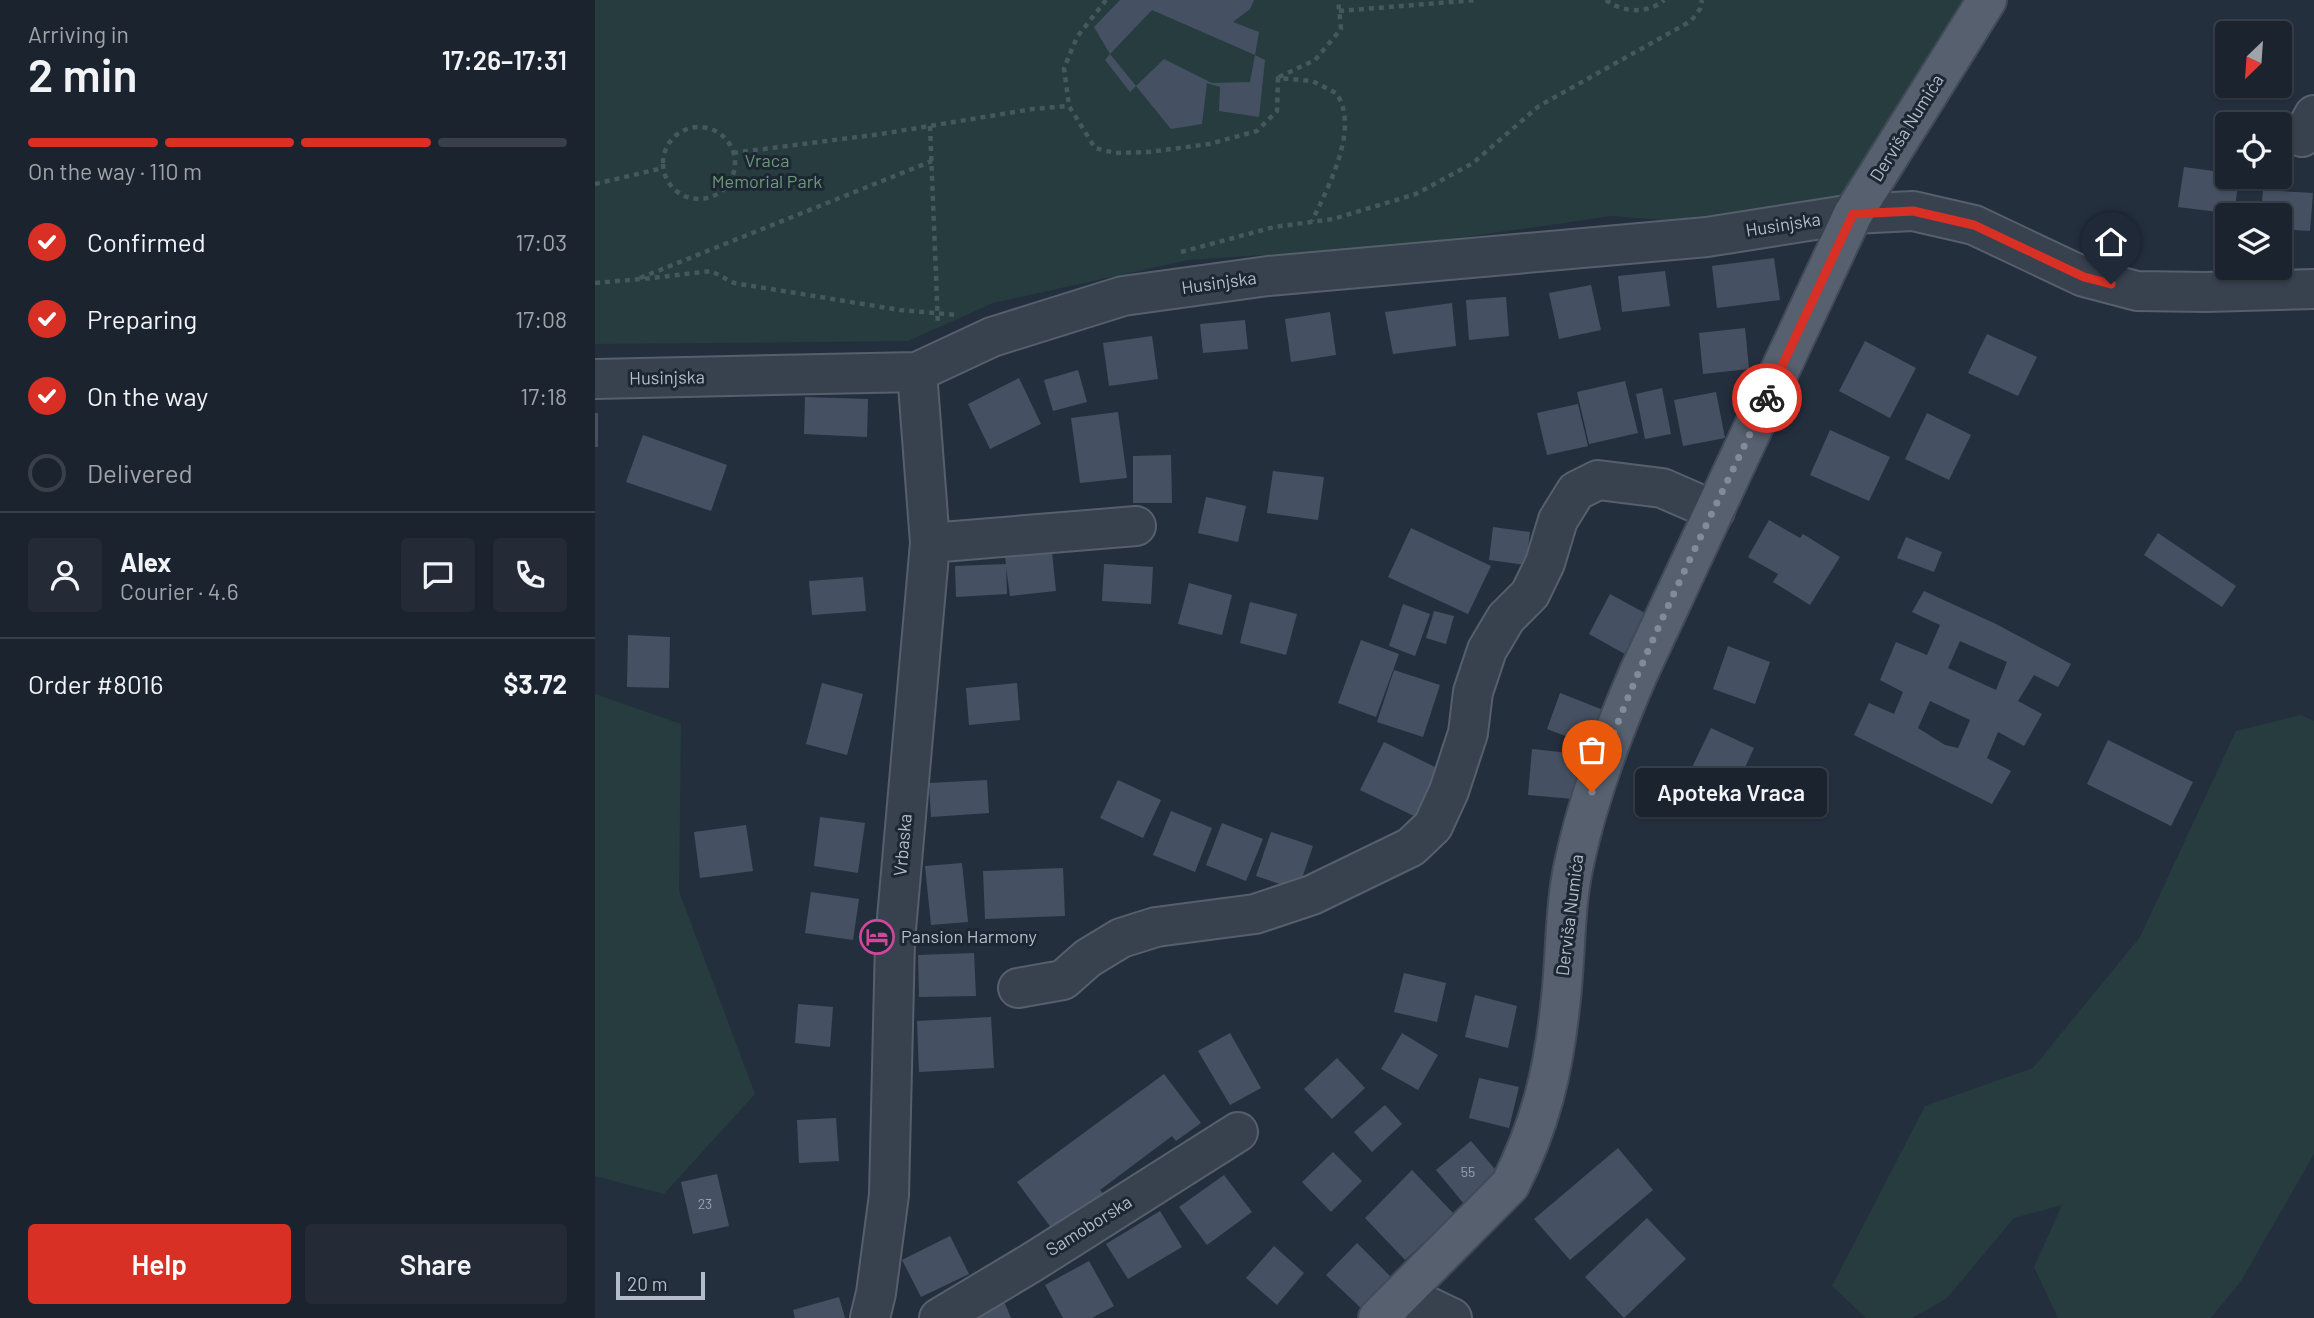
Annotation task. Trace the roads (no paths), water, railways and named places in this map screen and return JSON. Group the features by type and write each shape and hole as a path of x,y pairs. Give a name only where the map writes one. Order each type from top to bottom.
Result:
{"main road":[{"name":"Derviša Numića","path":"1390,1306 1510,1185 1544,1104 1560,1007 1573,866 1592,792 1611,737 1853,214 1987,0"}],"street":[{"name":"Husinjska","path":"595,379 917,372 992,337 1123,296 1269,276 1707,237 1853,214 1913,211 1974,225 2084,277 2137,291 2314,289"},
{"name":"Vrbaska","path":"870,1318 876,1293 889,1195 895,941 930,543 917,372"},
{"path":"1018,988 1063,980 1088,958 1121,938 1156,927 1255,914 1312,895 1411,847 1433,826 1450,791 1468,733 1473,692 1487,650 1506,618 1530,594 1545,563 1558,520 1576,491 1598,480 1662,488 1715,511"},
{"path":"930,543 1136,526"},
{"name":"Samoborska","path":"939,1318 1238,1132"},
{"path":"1390,1306 1451,1318"}],"place":[{"name":"Apoteka Vraca","path":"1592,792"},
{"name":"Pansion Harmony","path":"877,937"}],"park label":[{"name":"Vraca Memorial Park","path":"767,171"}]}
